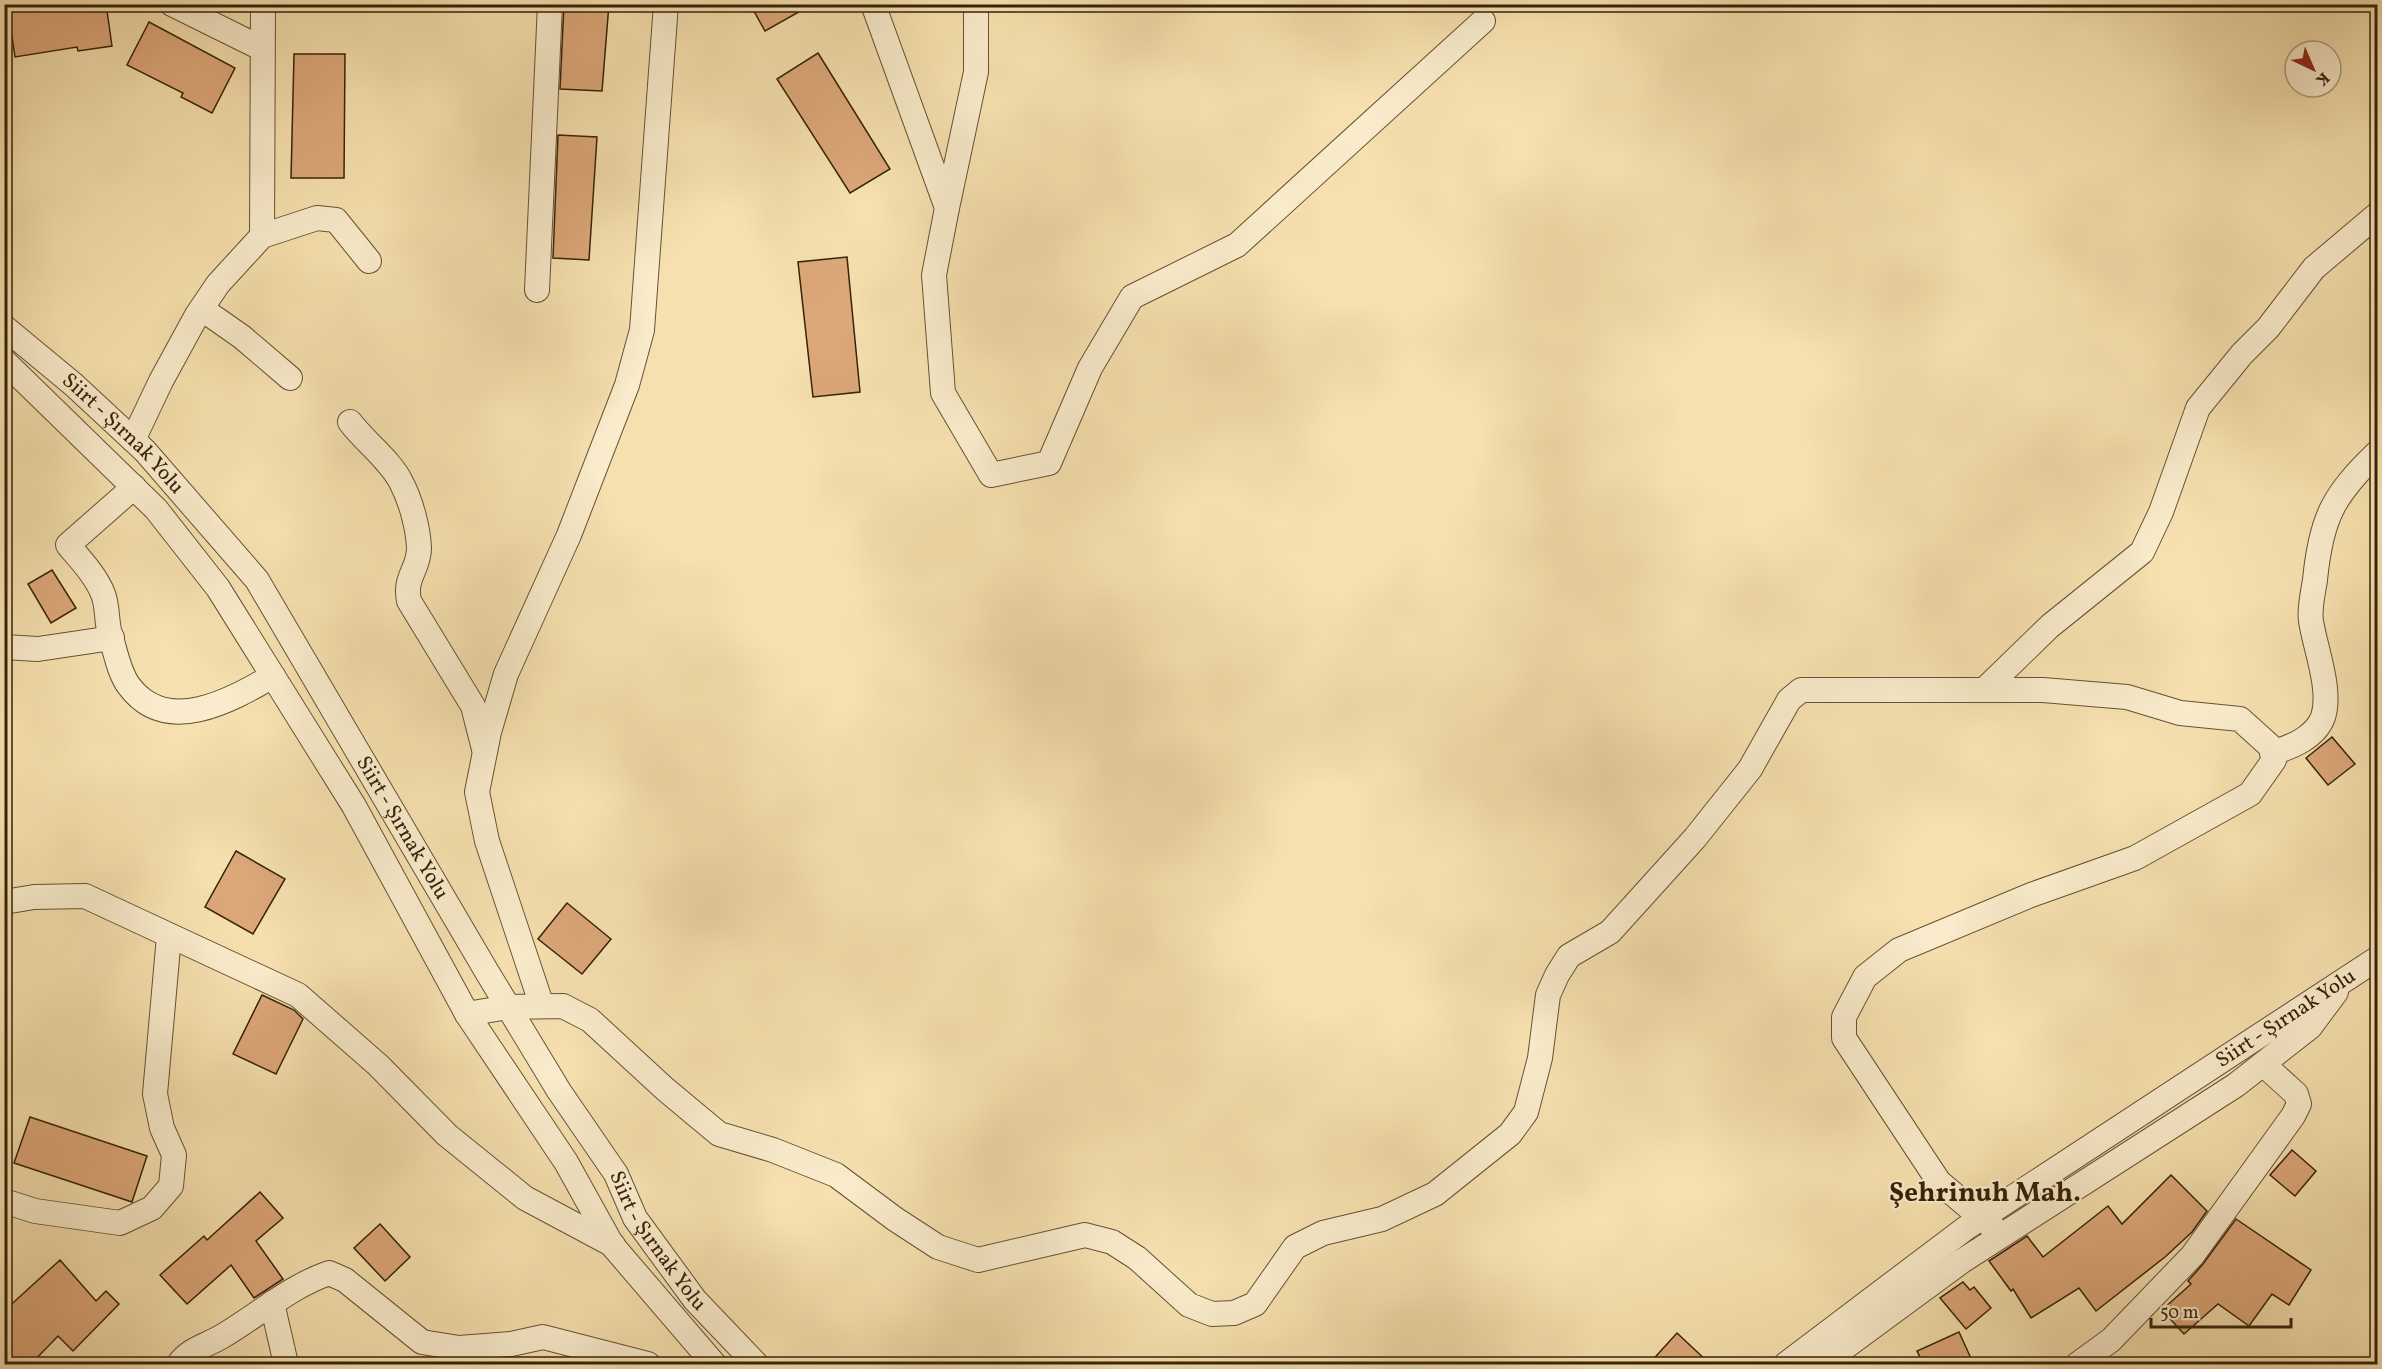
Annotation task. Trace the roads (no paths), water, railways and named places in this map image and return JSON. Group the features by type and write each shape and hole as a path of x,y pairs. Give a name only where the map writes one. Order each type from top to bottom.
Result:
{"street":[{"path":"172,4 261,48"},
{"path":"262,236 261,48 264,4"},
{"path":"537,290 550,4"},
{"path":"542,1006 513,925 487,841 477,792 485,751 507,674 569,535 627,385 642,330 666,4"},
{"path":"873,4 947,208"},
{"path":"976,4 976,72 934,275 943,393 991,475 1049,463 1090,368 1132,297 1237,244 1483,21"},
{"path":"1984,690 2050,626 2142,552 2161,512 2198,408 2268,328 2314,268 2378,214"},
{"path":"133,440 161,381 202,309 218,284 262,236 317,218 336,220 369,261"},
{"path":"202,309 242,337 290,378"},
{"name":"Siirt - Şırnak Yolu","path":"4,327 133,440 257,580 508,1007 559,1091 616,1174 635,1218 694,1300 756,1365"},
{"name":"Siirt - Şırnak Yolu","path":"4,361 156,509 218,588 354,806 467,1014 566,1162 612,1245 714,1365"},
{"path":"350,422 401,481 416,525 419,547 418,559 406,587 409,601 473,706 485,751"},
{"path":"2272,753 2296,746 2311,733 2323,716 2325,678 2310,619 2319,543 2327,518 2347,482 2378,452"},
{"path":"134,487 68,545 103,594 112,639 128,685 145,702 170,713 194,710 237,696 273,676"},
{"path":"4,647 38,649 112,639"},
{"path":"467,1014 508,1007 563,1006 590,1020 665,1089 719,1134 773,1150 836,1175 895,1219 938,1247 978,1260 1085,1235 1112,1242 1137,1258 1189,1305 1212,1314 1234,1313 1255,1304 1295,1246 1323,1233 1382,1219 1435,1194 1510,1134 1526,1112 1540,1058 1548,995 1569,956 1610,932 1695,838 1750,769 1789,700 1801,690 2043,690 2127,697 2180,713 2240,719 2271,747 2274,760 2250,794 2135,858 2031,895 1899,950 1865,977 1844,1017 1844,1038 1939,1182 1980,1219 2002,1235"},
{"path":"4,902 34,897 85,896 298,996 378,1065 447,1136 525,1198 612,1245 635,1218"},
{"path":"4,1201 35,1211 120,1223 152,1208 171,1186 174,1155 162,1128 154,1094 169,936"},
{"name":"Siirt - Şırnak Yolu","path":"1786,1365 1980,1219 2378,958"},
{"name":"Siirt - Şırnak Yolu","path":"1822,1365 1962,1261 2236,1085 2310,1027 2343,983"},
{"path":"2078,1365 2111,1340 2192,1256 2293,1116 2300,1104 2296,1094 2263,1064"},
{"path":"179,1365 184,1356 222,1336 313,1279 329,1273 345,1280 422,1342 459,1348 511,1344 543,1337 648,1365"},
{"path":"272,1303 286,1365"}],"district":[{"name":"Şehrinuh Mah.","path":"1985,1194"}]}
